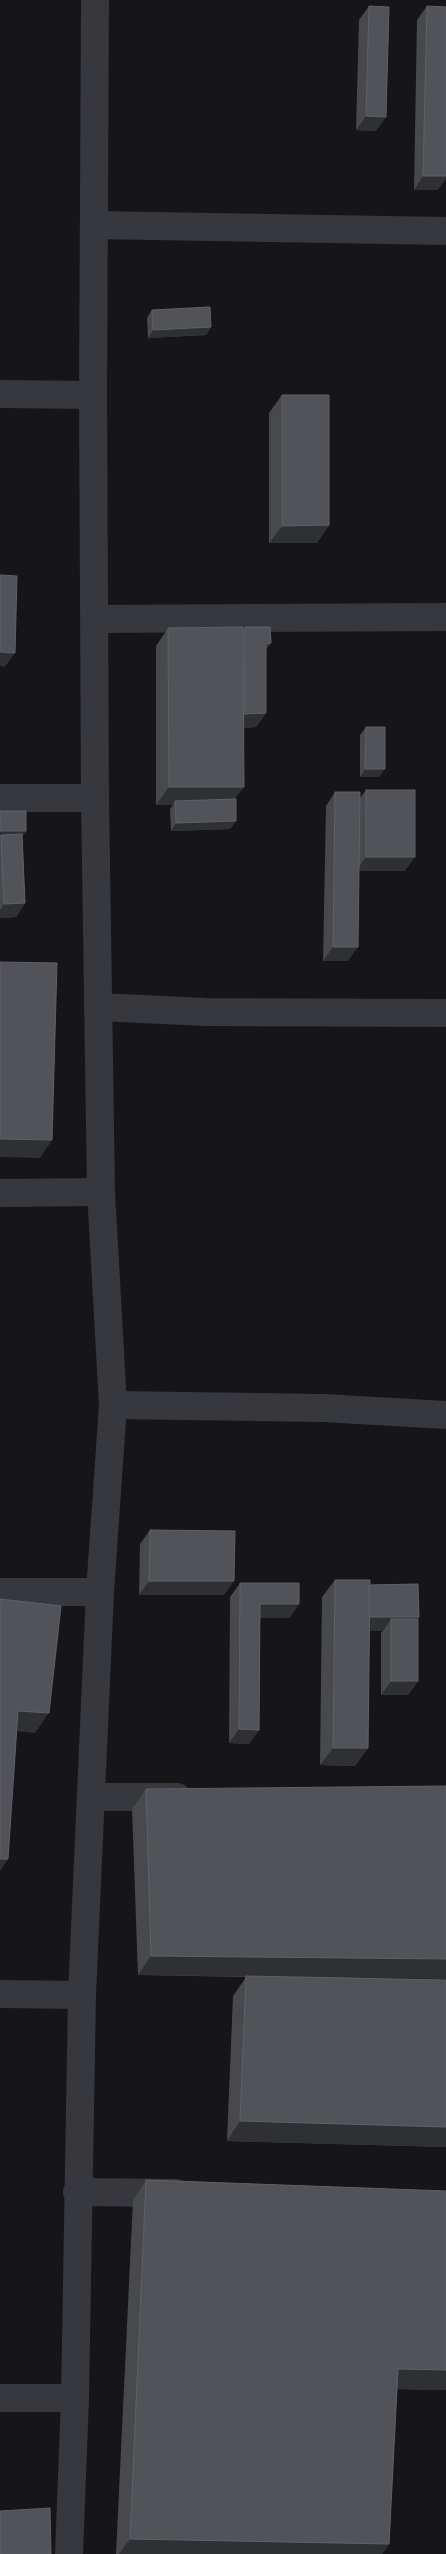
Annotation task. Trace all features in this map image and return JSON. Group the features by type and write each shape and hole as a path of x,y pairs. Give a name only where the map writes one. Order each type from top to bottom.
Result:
{"street":[{"path":"69,2554 75,2398 77,2192 82,1996 100,1592 113,1405 101,1192 95,798 96,619 93,395 95,0"},
{"path":"94,225 446,231"},
{"path":"0,394 93,395"},
{"path":"96,619 446,617"},
{"path":"0,798 95,798"},
{"path":"98,1007 206,1012 446,1013"},
{"path":"0,1193 101,1192"},
{"path":"113,1405 323,1408 446,1415"},
{"path":"0,1592 100,1592"},
{"path":"91,1797 200,1797"},
{"path":"0,1994 82,1996"},
{"path":"77,2192 197,2193"},
{"path":"0,2398 75,2398"}],"building":[{"path":"369,6 389,7 386,117 366,116"},
{"path":"427,6 446,7 446,176 423,176"},
{"path":"210,307 211,327 153,330 152,310"},
{"path":"282,395 329,395 329,525 282,526"},
{"path":"0,575 17,576 15,653 0,652"},
{"path":"243,627 244,787 169,787 168,628"},
{"path":"245,627 270,627 271,643 266,644 266,713 245,714"},
{"path":"366,727 385,727 385,769 365,769"},
{"path":"366,790 415,790 415,857 366,857"},
{"path":"335,792 360,792 358,947 333,947"},
{"path":"236,799 236,821 176,823 175,801"},
{"path":"0,811 26,811 26,831 0,831"},
{"path":"22,834 25,903 4,904 1,835"},
{"path":"0,962 57,963 52,1140 0,1139"},
{"path":"150,1530 235,1531 234,1581 149,1581"},
{"path":"335,1580 370,1580 368,1748 333,1748"},
{"path":"240,1583 299,1583 299,1604 260,1604 259,1730 239,1729"},
{"path":"418,1584 419,1617 369,1617 369,1585"},
{"path":"0,1599 61,1606 49,1713 18,1711 8,1859 0,1859"},
{"path":"391,1619 418,1619 418,1681 391,1681"},
{"path":"446,1786 446,1959 151,1956 146,1789"},
{"path":"246,1976 446,1980 446,2127 240,2121"},
{"path":"146,2180 446,2191 446,2370 398,2369 389,2544 130,2539"},
{"path":"50,2508 51,2554 0,2554 0,2511"}]}
